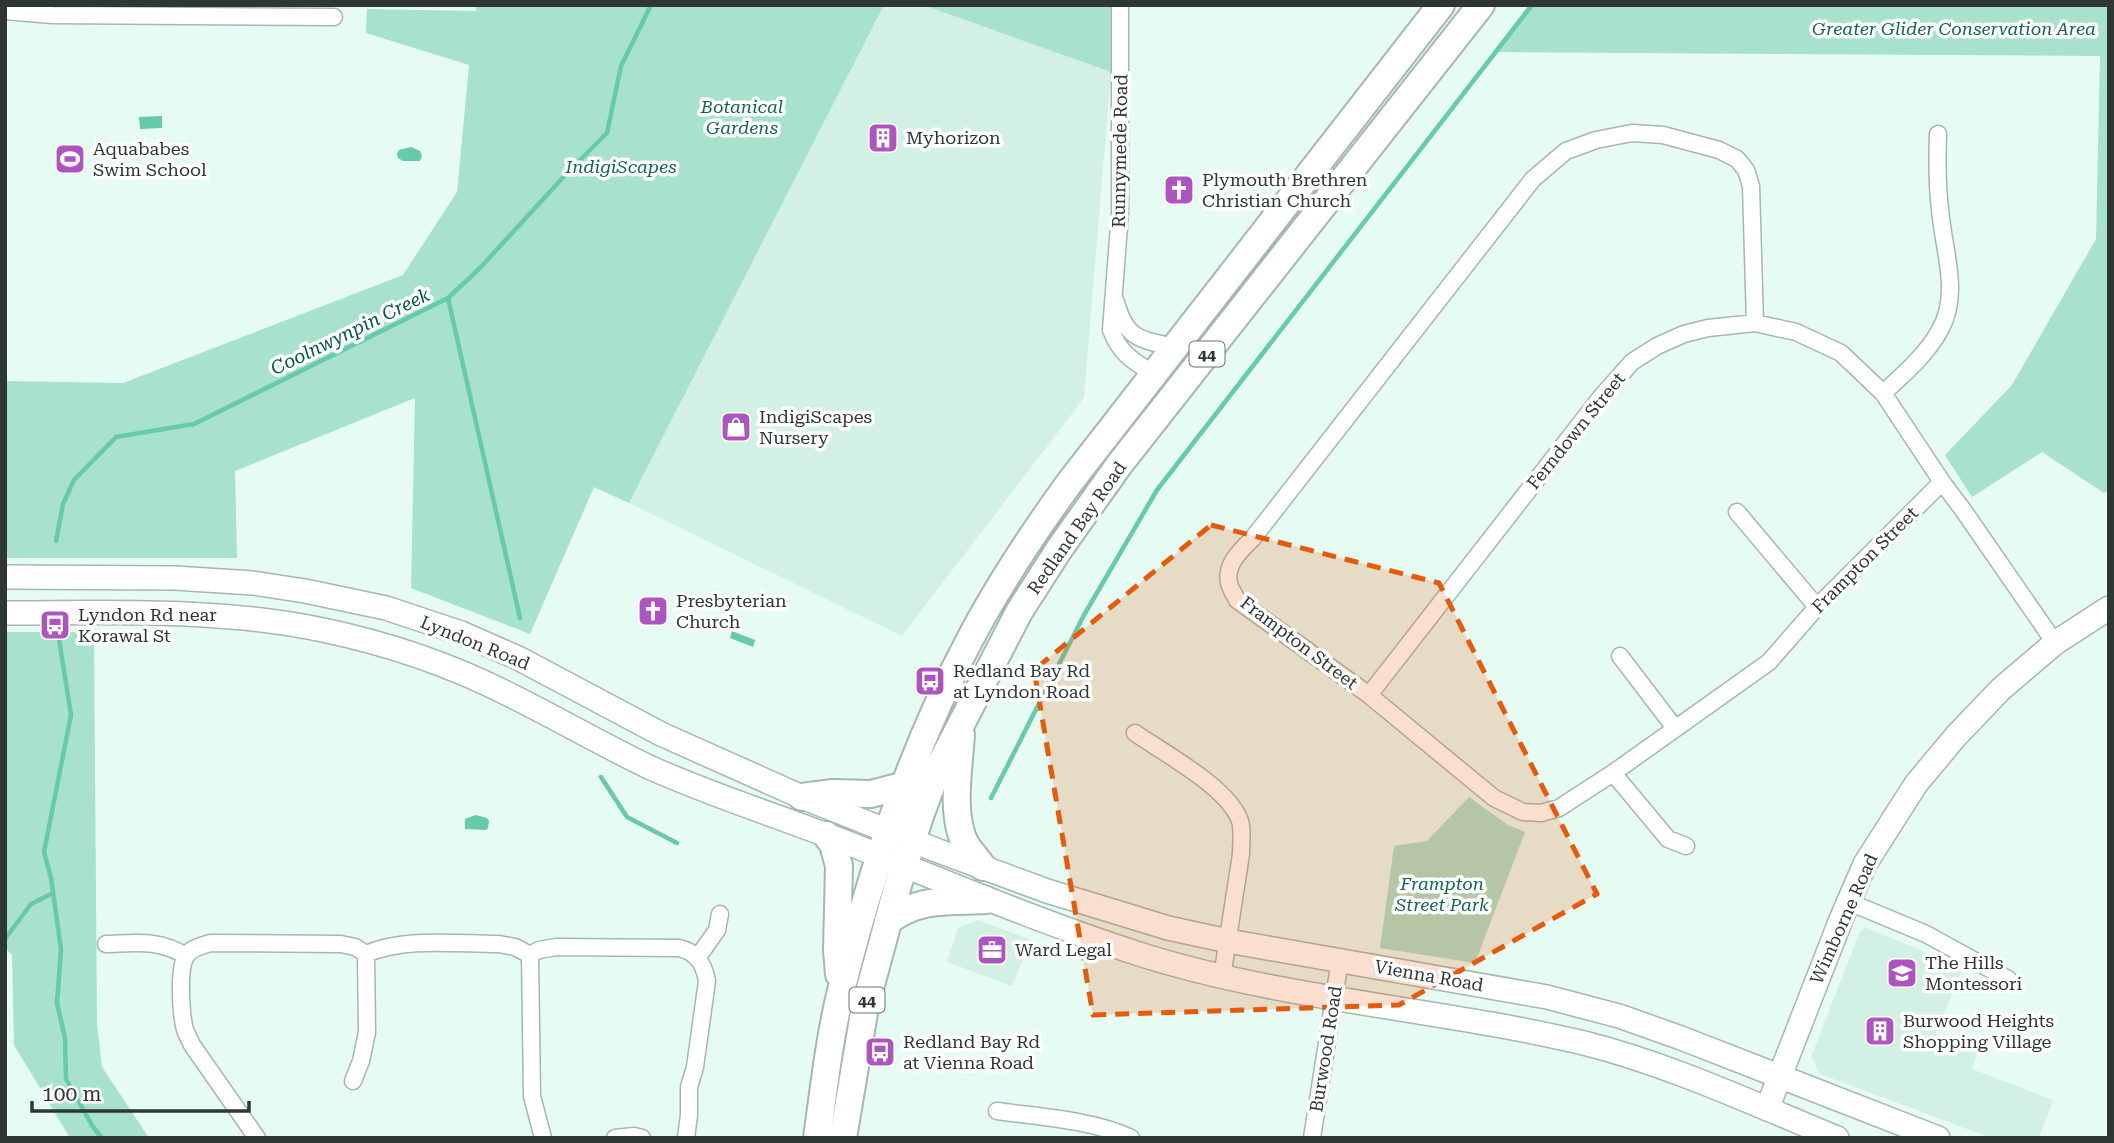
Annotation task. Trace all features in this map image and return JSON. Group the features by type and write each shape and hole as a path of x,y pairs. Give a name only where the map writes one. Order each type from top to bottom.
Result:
{"main road":[{"name":"Redland Bay Road","path":"817,1138 841,993 893,860 900,835 905,785 968,643 1021,553 1070,482 1441,5"},
{"name":"Redland Bay Road","path":"900,835 936,773 1020,612 1060,548 1119,465 1481,5"},
{"path":"1164,361 1186,381"},
{"name":"Lyndon Road","path":"5,577 175,578 253,583 386,608 461,634 518,658 661,734 802,797 900,835"},
{"name":"Wimborne Road","path":"1767,1109 1865,863 1916,784 1956,736 2001,689 2055,643 2109,608"},
{"name":"Lyndon Road","path":"5,613 222,616 323,630 391,647 463,673 514,696 648,766 694,786 893,860"},
{"path":"961,723 957,814 960,831 983,867"},
{"path":"802,797 833,793 872,794 905,785"},
{"path":"826,835 833,844 839,866 837,950 841,993"},
{"name":"Vienna Road","path":"900,835 1047,891 1168,928 1559,1000 1619,1016 1938,1138"},
{"name":"Redland Bay Road","path":"843,1138 865,1007 888,922 893,860"},
{"path":"893,860 986,900 1137,953 1222,977 1334,999 1533,1032 1638,1058 1837,1138"},
{"path":"888,922 912,906 933,902 986,900"}],"street":[{"name":"Runnymede Road","path":"1120,5 1119,213 1111,330 1117,345 1129,358 1164,361"},
{"path":"5,11 52,15 334,17"},
{"name":"Frampton Street","path":"1755,323 1751,186 1746,170 1737,159 1719,150 1663,135 1632,133 1597,140 1566,151 1532,179 1262,527 1238,552 1230,567 1229,583 1237,600 1368,695 1494,799 1523,812 1541,813 1559,808 1613,773 1769,662 1818,607 1942,482"},
{"path":"1883,393 1907,372 1940,331 1948,312 1951,281 1940,212 1937,134"},
{"name":"Runnymede Road","path":"1115,297 1120,318 1127,330 1144,340 1164,361"},
{"name":"Ferndown Street","path":"1368,695 1601,397 1632,362 1657,346 1684,334 1708,328 1755,323 1796,332 1841,353 1883,393 2055,643"},
{"path":"1737,512 1818,607"},
{"path":"1620,656 1675,728"},
{"path":"1135,733 1215,788 1230,802 1240,820 1241,854 1222,977"},
{"path":"1613,773 1668,839 1686,846"},
{"path":"1849,902 1926,934 2008,979"},
{"path":"698,957 717,930 720,914"},
{"path":"106,944 156,943 173,948 186,956"},
{"path":"257,1138 192,1045 185,1030 182,968 186,956 195,948 210,943 341,944 355,947 366,954 398,944 499,944 514,947 530,955"},
{"path":"530,955 539,950 556,947 679,948 698,957 705,969 707,981 695,1067 689,1087 690,1115 685,1138"},
{"path":"353,1081 361,1061 367,1032 366,954"},
{"path":"530,955 532,1096 543,1138"},
{"name":"Burwood Road","path":"1312,1138 1340,960"},
{"path":"998,1111 1095,1126 1118,1131 1131,1138"},
{"path":"615,1138 642,1138"}],"highlighted area":[{"path":"1211,525 1439,583 1597,894 1399,1005 1093,1015 1034,670"}],"shaded area":[{"path":"884,5 923,5 1111,72 1084,398 902,636 629,503"},
{"path":"162,116 162,128 140,129 139,117"},
{"path":"411,147 420,151 420,161 403,161 398,158 399,150"},
{"path":"732,631 755,640 753,647 730,638"},
{"path":"476,815 489,821 486,830 465,829 465,819"},
{"path":"978,920 1031,940 1012,986 947,962 958,928"},
{"name":"Burwood Heights Shopping Village","path":"1865,927 1963,968 1935,1034 1978,1051 1972,1069 2053,1100 2039,1138 1991,1138 1820,1074 1811,1057 1859,934"}],"green space":[{"name":"IndigiScapes","path":"476,5 884,5 629,503 594,487 530,634 411,588 415,398 235,471 237,558 5,558 5,381 123,383 403,275 457,192 469,65 366,33 367,9 476,11"},
{"path":"923,5 1111,5 1111,72"},
{"name":"Greater Glider Conservation Area","path":"1529,5 2109,5 2109,490 2104,493 2042,452 1972,497 1945,455 2012,385 2096,239 2100,56 1493,52"},
{"path":"5,632 94,632 97,1024 102,1067 149,1138 70,1138 14,1045 12,955 5,948"},
{"name":"Frampton Street Park","path":"1469,797 1508,825 1525,832 1475,963 1380,948 1394,846 1427,841"}],"waterway":[{"name":"Coolnwynpin Creek","path":"56,541 63,504 74,480 116,437 194,424 448,298 479,269 607,133 621,66 651,5"},
{"path":"991,798 1084,615 1157,490 1532,5"},
{"path":"448,298 520,618"},
{"name":"Coolnwynpin Creek","path":"59,639 71,715 44,852 51,878 61,949 57,1003 65,1038 66,1079 102,1138"},
{"path":"601,777 627,817 677,843"},
{"name":"Coolnwynpin Creek","path":"5,939 31,904 53,893"}],"place":[{"name":"Myhorizon","path":"883,138"},
{"name":"Aquababes Swim School","path":"70,159"},
{"name":"Plymouth Brethren Christian Church","path":"1179,190"},
{"name":"IndigiScapes Nursery","path":"736,427"},
{"name":"Presbyterian Church","path":"653,611"},
{"name":"Lyndon Rd near Korawal St","path":"55,625"},
{"name":"Redland Bay Rd at Lyndon Road","path":"930,681"},
{"name":"Ward Legal","path":"992,950"},
{"name":"The Hills Montessori","path":"1902,973"},
{"name":"Burwood Heights Shopping Village","path":"1880,1031"},
{"name":"Redland Bay Rd at Vienna Road","path":"880,1052"}],"park label":[{"name":"Botanical Gardens","path":"742,117"}]}
